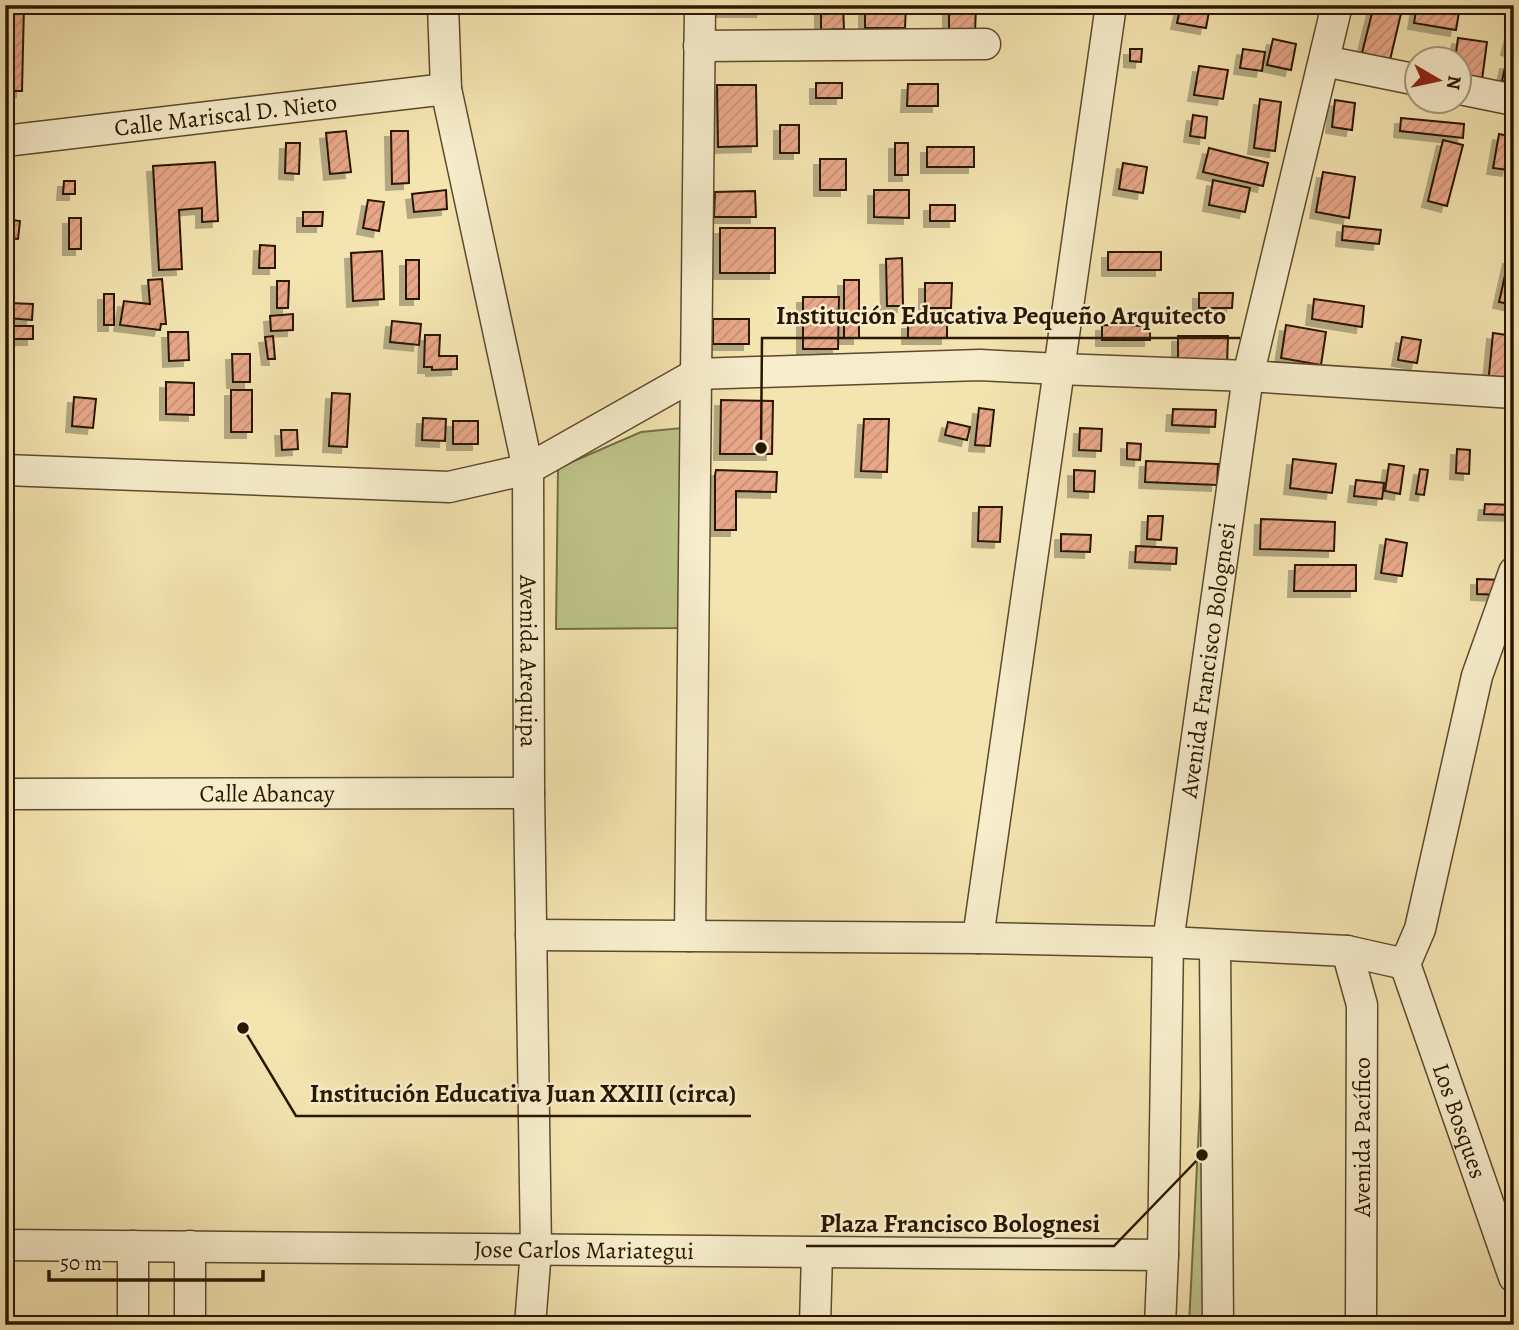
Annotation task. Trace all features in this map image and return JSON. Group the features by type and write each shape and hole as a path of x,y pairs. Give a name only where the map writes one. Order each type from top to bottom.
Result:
{"street":[{"name":"Avenida Arequipa","path":"443,5 446,89 528,469 536,1250 530,1325"},
{"path":"690,936 700,5"},
{"path":"978,937 1111,5"},
{"name":"Avenida Francisco Bolognesi","path":"1160,1325 1168,942 1248,376 1337,5"},
{"path":"699,46 985,44"},
{"path":"1324,61 1404,77"},
{"name":"Calle Mariscal D. Nieto","path":"5,141 446,89"},
{"path":"1474,92 1514,100"},
{"path":"5,470 449,487 528,469 696,374 980,365 1248,376 1514,393"},
{"path":"531,934 978,937 1168,942 1347,951 1405,964 1420,929 1477,676 1514,572"},
{"name":"Calle Abancay","path":"5,794 530,793"},
{"path":"1215,946 1218,1325"},
{"name":"Avenida Pacífico","path":"1347,951 1362,1005 1361,1325"},
{"name":"Los Bosques","path":"1405,964 1514,1278"},
{"name":"Jose Carlos Mariategui","path":"5,1245 1163,1255"},
{"path":"132,1325 133,1246"},
{"path":"190,1247 190,1325"},
{"path":"815,1325 817,1253"}],"green space":[{"path":"682,428 680,628 556,629 558,468 641,432"},
{"path":"1206,985 1205,1325 1189,1325"}],"building":[{"path":"5,5 24,5 22,91 5,91"},
{"path":"719,5 762,5 762,11 719,11"},
{"path":"821,5 843,5 844,29 821,30"},
{"path":"865,5 906,5 905,28 865,28"},
{"path":"949,5 976,5 975,33 949,33"},
{"path":"1181,5 1210,6 1206,28 1177,23"},
{"path":"1374,5 1403,5 1390,60 1362,53"},
{"path":"1417,5 1459,12 1456,30 1414,23"},
{"path":"1511,33 1514,34 1514,51 1507,49"},
{"path":"1458,38 1487,42 1482,80 1474,79 1474,46 1457,46"},
{"path":"1273,39 1296,44 1291,70 1267,65"},
{"path":"1130,49 1142,49 1141,62 1130,61"},
{"path":"1243,49 1265,52 1262,71 1240,68"},
{"path":"1506,63 1514,64 1514,83 1502,81"},
{"path":"1199,66 1228,70 1223,99 1194,95"},
{"path":"816,83 842,83 842,98 816,98"},
{"path":"908,84 938,84 938,106 907,106"},
{"path":"717,85 756,85 757,146 718,147"},
{"path":"1260,99 1281,102 1275,151 1254,148"},
{"path":"1335,100 1355,103 1352,130 1332,127"},
{"path":"1193,115 1207,117 1205,138 1190,136"},
{"path":"1401,118 1464,124 1463,138 1400,131"},
{"path":"780,125 799,125 799,153 780,153"},
{"path":"346,131 351,172 330,174 326,133"},
{"path":"391,131 408,131 409,183 392,184"},
{"path":"1499,134 1514,137 1508,170 1493,168"},
{"path":"1443,140 1463,145 1447,206 1428,201"},
{"path":"286,143 300,143 299,174 285,173"},
{"path":"895,143 908,143 908,175 895,175"},
{"path":"927,147 974,147 974,167 927,167"},
{"path":"1209,148 1268,163 1263,186 1203,172"},
{"path":"820,159 846,159 846,190 820,190"},
{"path":"215,162 218,221 202,222 202,208 179,210 182,269 159,270 153,166"},
{"path":"1123,163 1147,167 1143,193 1119,189"},
{"path":"1323,172 1355,177 1349,218 1316,212"},
{"path":"1213,180 1250,188 1245,212 1209,205"},
{"path":"64,181 75,181 75,194 63,194"},
{"path":"446,190 447,209 414,212 412,194"},
{"path":"874,190 909,190 909,218 874,217"},
{"path":"755,191 756,217 714,217 715,192"},
{"path":"368,200 384,202 379,231 363,228"},
{"path":"930,205 955,205 955,221 930,221"},
{"path":"303,212 323,212 322,226 303,226"},
{"path":"69,218 81,218 81,249 69,249"},
{"path":"5,219 20,221 18,239 5,238"},
{"path":"1343,226 1381,230 1379,244 1342,240"},
{"path":"720,228 775,228 775,273 720,273"},
{"path":"260,245 275,246 275,268 259,268"},
{"path":"382,251 384,299 353,301 351,253"},
{"path":"1108,252 1161,252 1161,270 1108,270"},
{"path":"902,258 903,306 887,306 886,259"},
{"path":"1509,258 1514,259 1514,305 1499,302"},
{"path":"406,260 419,260 419,299 406,299"},
{"path":"162,279 166,324 161,324 160,330 120,325 124,301 150,304 148,280"},
{"path":"844,280 859,280 859,338 844,338"},
{"path":"277,281 289,281 288,308 277,308"},
{"path":"925,283 952,283 951,308 925,308"},
{"path":"1199,293 1233,293 1232,308 1199,308"},
{"path":"104,294 114,294 114,325 104,325"},
{"path":"803,297 839,297 838,349 803,349"},
{"path":"1314,299 1364,306 1362,327 1312,319"},
{"path":"8,303 33,304 32,320 7,318"},
{"path":"293,314 293,330 271,331 270,316"},
{"path":"713,319 749,319 749,344 713,344"},
{"path":"392,321 421,324 419,345 390,342"},
{"path":"908,323 947,323 947,338 908,338"},
{"path":"1102,325 1150,326 1150,340 1102,340"},
{"path":"1286,325 1326,332 1321,365 1281,358"},
{"path":"5,326 33,326 33,339 5,339"},
{"path":"168,332 188,332 189,360 169,361"},
{"path":"1493,333 1514,336 1514,388 1488,385"},
{"path":"425,335 440,335 439,356 457,356 457,369 432,370 432,367 424,367"},
{"path":"273,336 275,359 268,359 265,337"},
{"path":"1178,336 1228,336 1227,365 1178,365"},
{"path":"1402,337 1421,340 1417,363 1398,360"},
{"path":"232,354 250,354 250,382 233,382"},
{"path":"166,382 194,383 194,415 166,414"},
{"path":"231,390 252,390 252,432 231,432"},
{"path":"332,393 350,394 347,447 329,446"},
{"path":"74,397 96,399 93,428 72,426"},
{"path":"721,400 773,401 772,454 720,454"},
{"path":"979,408 994,410 990,446 975,445"},
{"path":"1173,409 1216,410 1215,427 1172,425"},
{"path":"423,418 446,419 445,441 422,440"},
{"path":"864,419 889,419 887,472 861,471"},
{"path":"453,421 478,421 478,444 453,444"},
{"path":"948,422 970,427 967,440 945,435"},
{"path":"1080,428 1102,429 1101,451 1079,450"},
{"path":"281,430 297,430 298,449 282,450"},
{"path":"1127,443 1141,444 1140,460 1127,459"},
{"path":"1457,449 1470,450 1469,474 1456,473"},
{"path":"1293,459 1336,464 1332,493 1290,488"},
{"path":"1146,461 1218,464 1217,485 1145,482"},
{"path":"1389,464 1404,466 1400,494 1385,491"},
{"path":"1420,469 1428,470 1424,495 1416,494"},
{"path":"716,470 777,472 776,492 736,491 736,530 715,530"},
{"path":"1074,470 1095,471 1094,492 1074,491"},
{"path":"1356,480 1384,483 1382,499 1354,496"},
{"path":"1485,504 1514,505 1514,515 1484,514"},
{"path":"979,507 1002,507 1000,542 978,541"},
{"path":"1148,516 1163,516 1161,540 1147,539"},
{"path":"1261,519 1335,522 1334,551 1260,549"},
{"path":"1061,534 1091,535 1090,552 1061,551"},
{"path":"1386,539 1407,543 1402,576 1381,573"},
{"path":"1136,546 1177,548 1176,564 1135,562"},
{"path":"1295,565 1356,565 1356,591 1294,591"},
{"path":"1477,579 1503,580 1502,595 1477,594"}],"place":[{"name":"Institución Educativa Pequeño Arquitecto","path":"761,448"},
{"name":"Institución Educativa Juan XXIII (circa)","path":"243,1028"},
{"name":"Plaza Francisco Bolognesi","path":"1202,1155"}]}
